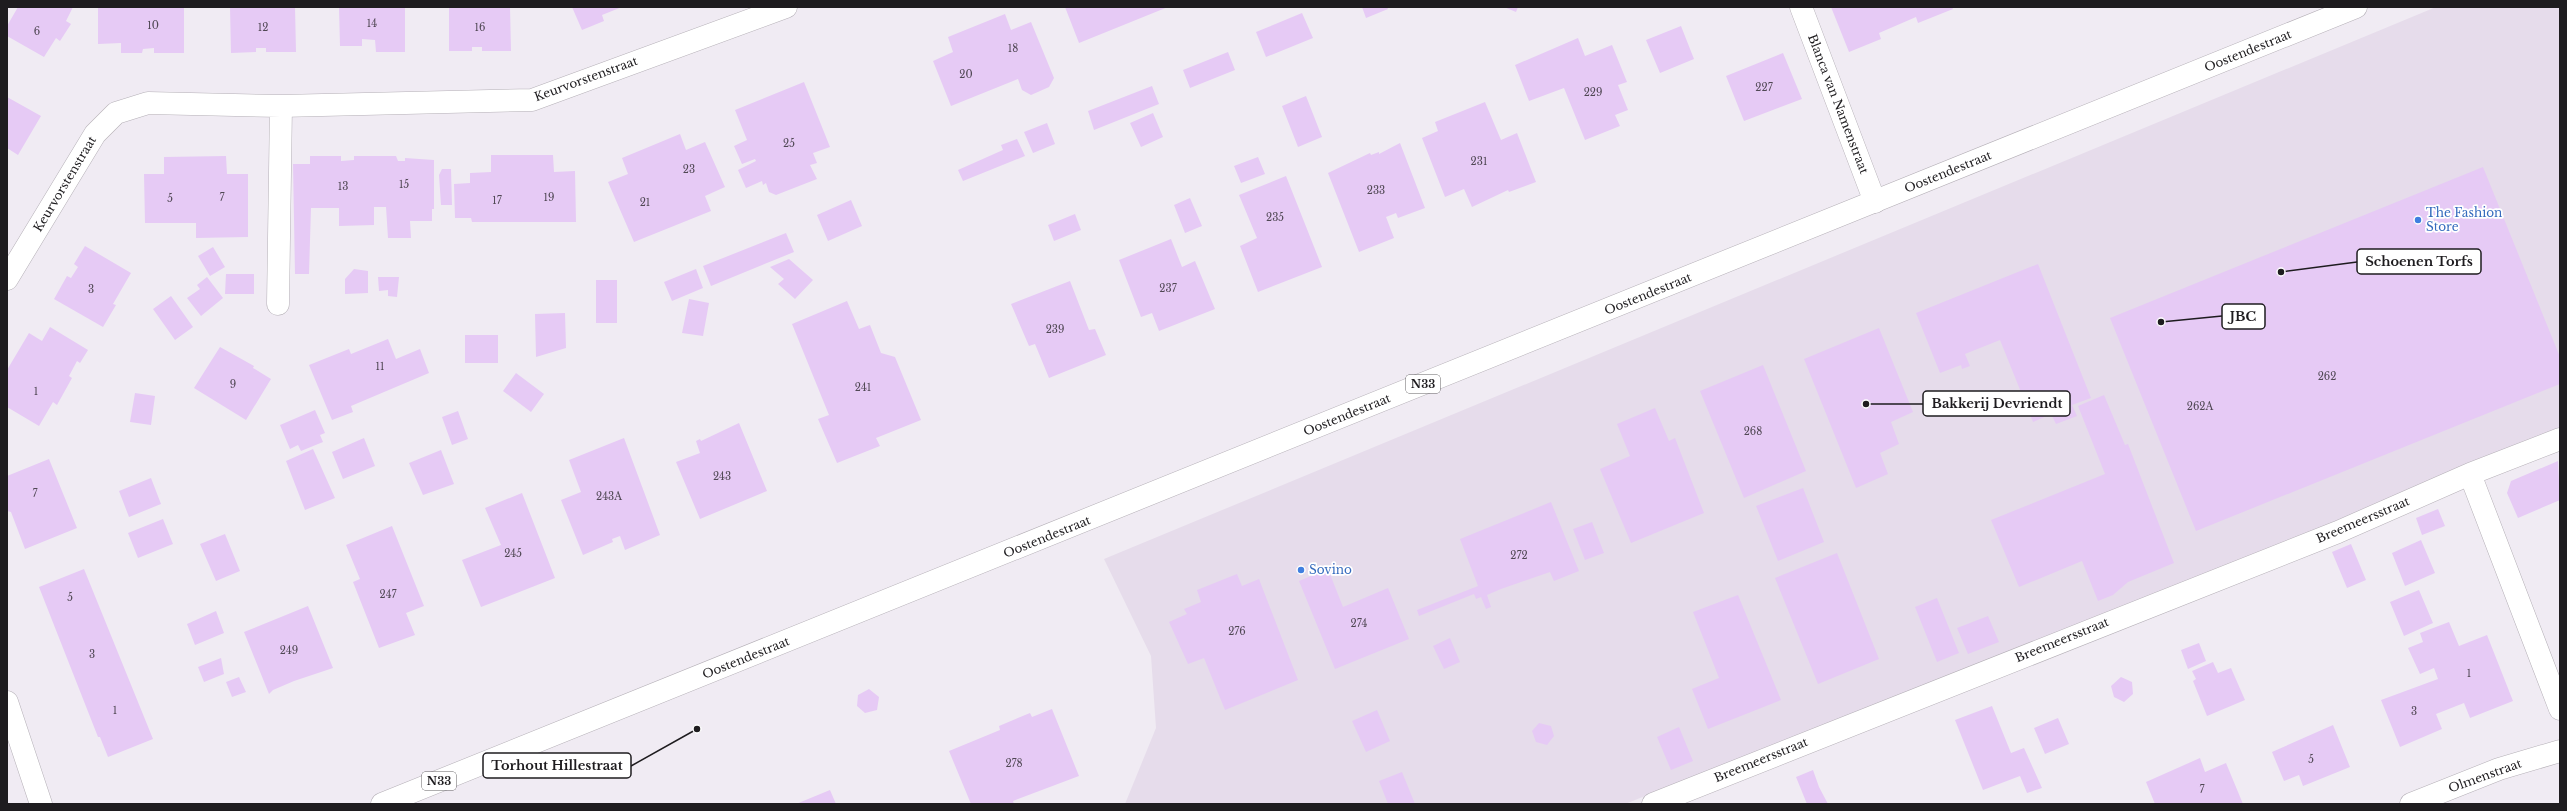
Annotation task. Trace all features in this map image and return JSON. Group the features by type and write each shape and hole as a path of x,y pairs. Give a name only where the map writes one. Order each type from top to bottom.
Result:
{"street":[{"name":"Keurvorstenstraat","path":"7,279 95,134 116,112 148,103 281,106 532,100 786,7"},
{"name":"Blanca van Namenstraat","path":"1801,7 1875,202"},
{"name":"Oostendestraat","path":"382,804 2356,7"},
{"path":"278,304 281,106"},
{"name":"Breemeersstraat","path":"1653,804 2338,532 2470,474 2560,439"},
{"path":"2470,474 2560,709"},
{"path":"7,702 41,804"},
{"name":"Olmenstraat","path":"2411,804 2499,769 2560,751"}],"shaded area":[{"path":"2436,7 2560,7 2560,432 1625,804 1125,804 1156,728 1151,656 1104,559"}],"building":[{"path":"18,7 73,7 66,21 71,24 60,41 56,38 44,57 7,36 7,26"},
{"path":"98,7 184,7 184,53 154,53 154,48 143,49 142,53 121,53 121,43 98,44"},
{"path":"230,7 295,7 296,52 266,52 266,48 256,48 256,52 231,53"},
{"path":"339,7 405,7 405,52 376,52 375,40 362,39 362,46 340,46"},
{"path":"449,7 510,7 511,51 482,51 482,47 472,47 472,51 449,51"},
{"path":"572,7 622,7 602,15 604,21 582,30"},
{"path":"1065,7 1168,7 1079,43"},
{"path":"1362,7 1387,7 1388,9 1366,18"},
{"path":"1504,7 1518,7 1516,12"},
{"path":"1831,7 1952,7 1953,9 1918,23 1916,17 1879,33 1881,39 1849,52"},
{"path":"1302,13 1313,38 1266,57 1256,32"},
{"path":"1005,14 1011,30 1031,22 1054,78 1049,87 1031,95 1022,90 1018,79 951,106 933,61 953,52 948,37"},
{"path":"1681,26 1694,59 1660,73 1646,40"},
{"path":"1578,38 1585,56 1612,45 1627,82 1618,85 1628,110 1615,115 1620,126 1585,140 1564,88 1529,101 1515,65"},
{"path":"1228,52 1235,70 1190,88 1183,70"},
{"path":"1783,53 1802,99 1744,121 1726,76"},
{"path":"804,82 830,147 813,153 817,163 810,165 817,179 776,195 769,192 766,183 763,185 762,181 746,188 738,170 756,161 755,159 742,164 734,146 747,140 735,110"},
{"path":"1152,86 1159,104 1094,130 1088,111"},
{"path":"1306,96 1322,137 1298,147 1282,106"},
{"path":"7,97 41,116 18,155 7,148"},
{"path":"1485,102 1501,140 1517,133 1536,182 1509,192 1508,190 1472,207 1464,189 1445,197 1422,138 1438,131 1435,122"},
{"path":"1153,113 1163,137 1141,147 1130,123"},
{"path":"1047,123 1055,144 1033,153 1024,132"},
{"path":"680,134 686,150 705,142 725,187 705,196 711,211 634,242 608,182 628,174 622,158"},
{"path":"1017,139 1025,156 963,181 958,170 1003,150 1001,145"},
{"path":"1400,143 1425,208 1398,218 1396,213 1386,217 1394,238 1359,252 1328,173 1370,153 1371,155 1379,152 1379,154"},
{"path":"491,155 553,155 554,172 575,171 576,222 472,222 471,218 455,218 454,184 470,183 470,173 491,172"},
{"path":"226,156 227,174 248,174 248,237 196,238 196,223 145,223 144,174 164,174 164,157"},
{"path":"310,156 341,156 341,161 354,160 354,156 396,156 398,161 405,161 405,158 434,160 434,209 432,209 432,221 410,221 411,238 388,238 386,207 374,207 374,225 339,226 339,208 311,208 309,274 295,274 293,164 310,164"},
{"path":"1258,157 1265,174 1241,183 1234,166"},
{"path":"2483,167 2560,357 2560,384 2196,531 2110,318"},
{"path":"442,169 451,169 452,205 441,205 439,175"},
{"path":"1286,176 1322,267 1258,292 1240,246 1257,238 1239,195"},
{"path":"1190,198 1202,226 1185,233 1174,205"},
{"path":"851,200 862,226 828,241 817,215"},
{"path":"1075,214 1081,230 1054,241 1048,225"},
{"path":"786,233 794,252 711,286 703,266"},
{"path":"1171,239 1182,267 1195,261 1215,309 1159,331 1152,313 1141,317 1119,260"},
{"path":"85,246 131,273 113,304 116,305 103,327 54,299 67,276 71,278 78,267 74,264"},
{"path":"213,247 225,267 210,276 198,256"},
{"path":"789,259 813,280 795,299 778,284 784,279 770,267"},
{"path":"2038,264 2091,398 2072,405 2077,416 2056,424 2051,414 2033,422 2000,340 1965,354 1970,366 1962,369 1961,365 1940,373 1916,313"},
{"path":"354,269 368,271 368,293 345,294 345,279"},
{"path":"696,269 703,288 672,301 664,282"},
{"path":"226,274 254,274 254,294 225,294"},
{"path":"207,277 223,298 201,316 187,298 200,289 197,285"},
{"path":"378,277 399,277 397,297 388,296 388,290 379,291"},
{"path":"596,280 617,280 617,323 596,323"},
{"path":"1070,281 1089,330 1095,329 1106,355 1049,378 1035,344 1029,346 1011,304"},
{"path":"171,296 193,327 175,340 153,309"},
{"path":"689,299 709,303 703,336 682,333"},
{"path":"847,301 859,329 870,325 881,353 895,357 921,420 876,438 880,446 837,463 818,419 829,415 792,324"},
{"path":"565,313 566,348 536,357 535,314"},
{"path":"50,327 88,350 80,363 77,361 69,376 72,378 57,405 53,402 39,426 7,407 7,370 29,333 42,341"},
{"path":"1879,328 1913,412 1891,422 1899,444 1880,453 1888,474 1856,488 1804,359"},
{"path":"465,335 498,335 498,363 465,363"},
{"path":"388,339 396,359 420,349 429,373 351,406 353,412 332,420 309,365 349,349 351,354"},
{"path":"220,347 254,366 253,368 271,379 246,420 194,388"},
{"path":"1763,365 1806,471 1744,498 1700,391"},
{"path":"516,373 544,394 531,412 503,391"},
{"path":"135,393 155,396 151,425 130,422"},
{"path":"2104,395 2125,445 2128,444 2174,563 2128,582 2113,595 2098,601 2082,561 2019,587 1991,520 2105,474 2078,406"},
{"path":"1655,408 1669,441 1675,438 1704,513 1631,543 1600,469 1630,456 1617,424"},
{"path":"315,410 325,433 320,435 323,442 301,451 298,445 290,449 280,425"},
{"path":"458,411 468,439 452,445 442,417"},
{"path":"739,423 767,491 700,519 676,462 700,453 696,441 700,439 701,441"},
{"path":"364,438 375,466 343,479 332,452"},
{"path":"624,438 660,535 625,550 620,536 612,539 613,542 583,555 561,500 581,492 569,460"},
{"path":"313,449 335,498 305,510 286,461"},
{"path":"441,450 454,484 423,495 409,463"},
{"path":"49,459 77,528 25,549 11,512 7,511 7,476"},
{"path":"2558,461 2560,500 2518,518 2507,493 2511,481"},
{"path":"151,478 161,504 129,517 119,491"},
{"path":"1803,488 1824,542 1778,561 1756,506"},
{"path":"522,493 555,578 481,607 462,560 501,545 485,508"},
{"path":"1551,502 1579,571 1554,581 1550,572 1501,589 1487,595 1491,607 1486,609 1481,597 1476,599 1474,594 1419,616 1417,610 1478,586 1460,539"},
{"path":"2438,509 2445,526 2422,535 2416,518"},
{"path":"163,519 173,544 138,558 128,533"},
{"path":"1592,522 1604,553 1585,560 1573,529"},
{"path":"392,526 424,606 406,613 415,635 379,648 353,582 360,579 346,545"},
{"path":"225,534 240,571 216,581 200,544"},
{"path":"2421,540 2435,573 2405,586 2392,553"},
{"path":"2351,544 2366,580 2347,588 2332,552"},
{"path":"1837,553 1879,659 1818,684 1775,578"},
{"path":"84,569 153,739 108,757 100,737 98,737 39,587"},
{"path":"1328,569 1343,607 1388,588 1409,639 1335,669 1299,581"},
{"path":"1237,574 1242,586 1259,579 1298,680 1225,710 1204,658 1188,664 1169,622 1187,614 1184,609 1201,602 1197,590"},
{"path":"2419,590 2433,623 2404,636 2390,602"},
{"path":"1738,595 1781,700 1708,729 1692,689 1719,678 1693,612"},
{"path":"1937,598 1959,653 1937,662 1915,607"},
{"path":"308,606 333,668 294,681 273,690 269,694 244,632"},
{"path":"216,611 224,633 195,645 187,624"},
{"path":"1988,616 1999,642 1968,654 1957,628"},
{"path":"2449,622 2459,646 2487,635 2513,701 2470,718 2464,703 2436,714 2442,729 2400,747 2381,700 2438,679 2434,668 2420,674 2408,648 2423,642 2420,633"},
{"path":"1450,638 1460,662 1444,669 1433,646"},
{"path":"2199,643 2206,661 2188,669 2181,650"},
{"path":"221,658 224,674 204,682 198,667"},
{"path":"2213,662 2218,673 2231,668 2245,700 2207,716 2193,681 2196,679 2192,671"},
{"path":"239,677 246,692 232,697 226,682"},
{"path":"2121,677 2132,682 2133,694 2124,702 2114,697 2111,686"},
{"path":"869,689 879,697 877,710 865,713 857,706 858,695"},
{"path":"1992,706 2011,753 2024,748 2042,788 2027,793 2020,776 1983,790 1955,720"},
{"path":"1052,709 1079,776 1013,801 1014,804 971,804 949,751 1000,730 999,726 1030,713 1032,717"},
{"path":"1377,710 1390,741 1366,752 1352,721"},
{"path":"2058,718 2069,744 2045,754 2034,728"},
{"path":"1539,723 1551,726 1554,736 1547,745 1536,742 1532,731"},
{"path":"2333,725 2350,767 2303,786 2299,775 2284,781 2272,752"},
{"path":"1679,727 1693,761 1671,770 1657,737"},
{"path":"2200,758 2205,772 2226,763 2243,804 2155,804 2146,782"},
{"path":"1813,770 1819,787 1828,804 1807,804 1796,777"},
{"path":"1402,772 1415,804 1388,804 1379,781"},
{"path":"830,790 836,804 796,804"}],"place":[{"name":"The Fashion Store","path":"2418,220"},
{"name":"Schoenen Torfs","path":"2281,272"},
{"name":"JBC","path":"2161,322"},
{"name":"Bakkerij Devriendt","path":"1866,404"},
{"name":"Sovino","path":"1301,570"},
{"name":"Torhout Hillestraat","path":"697,729"}]}
